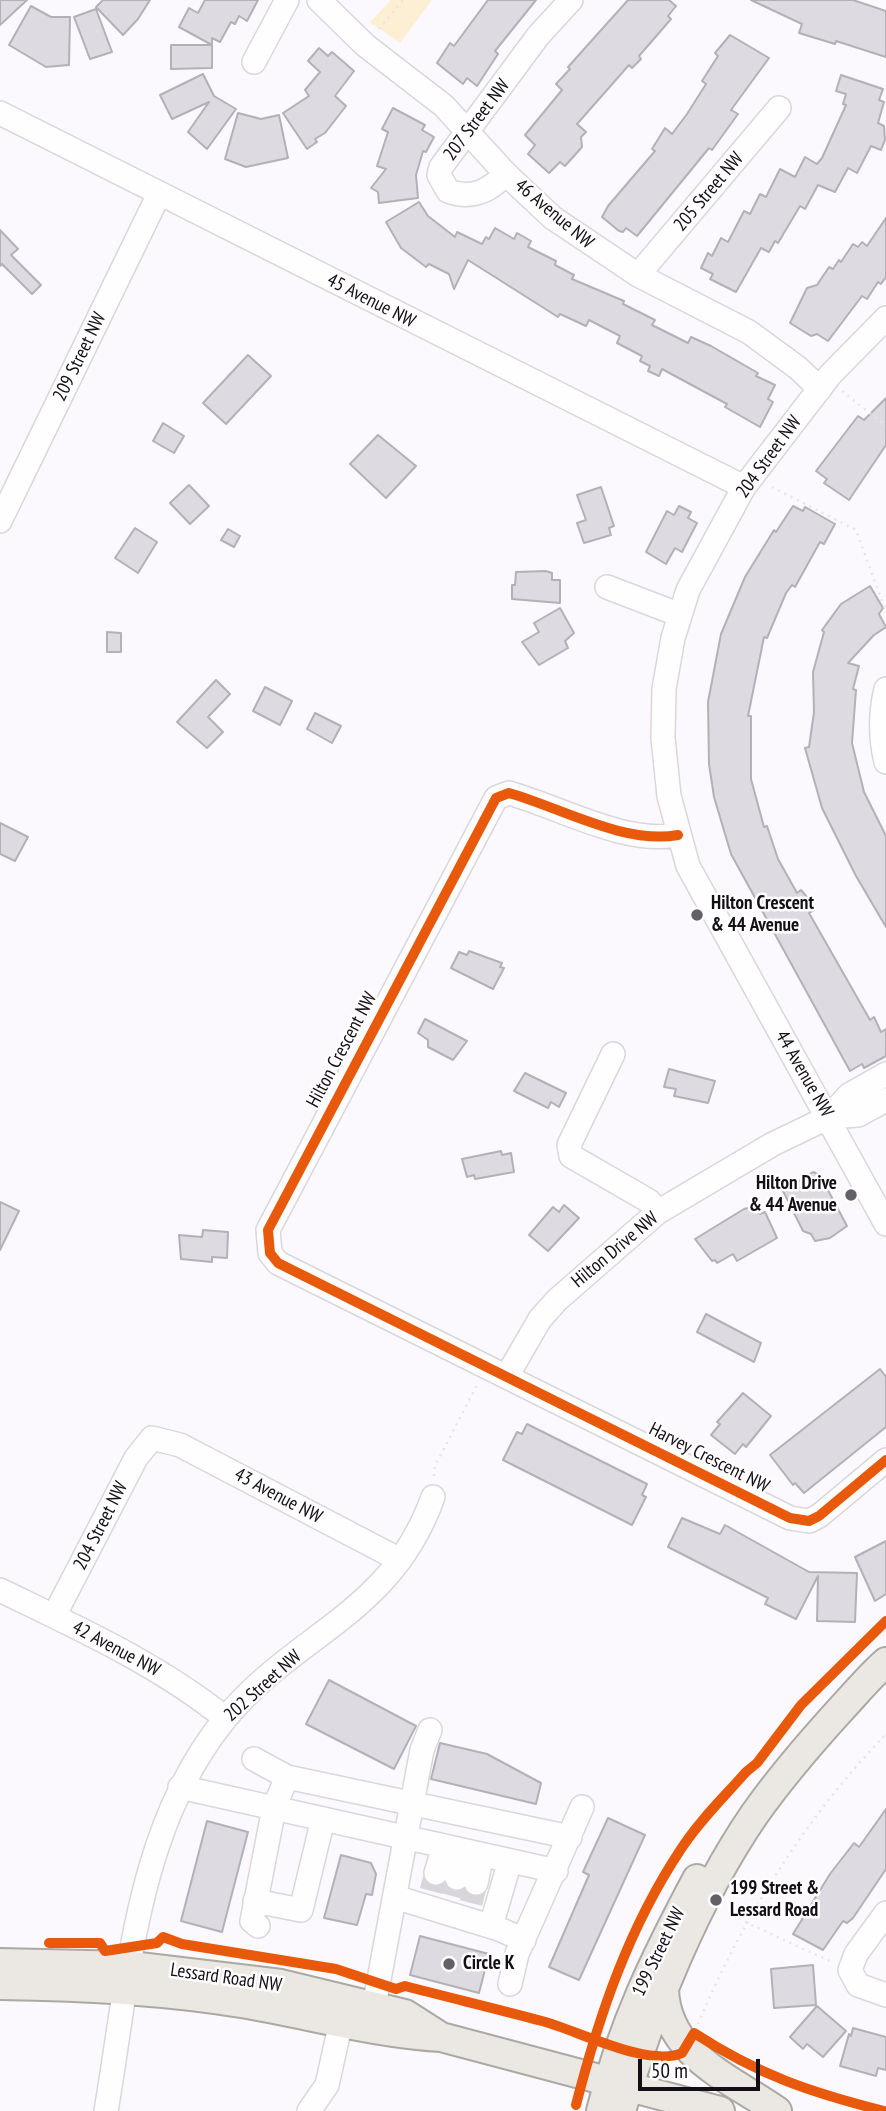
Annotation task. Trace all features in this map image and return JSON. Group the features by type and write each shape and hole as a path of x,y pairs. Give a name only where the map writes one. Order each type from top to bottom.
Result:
{"main road":[{"name":"199 Street NW","path":"601,2111 619,2094 664,1987 713,1887 754,1815 816,1736 886,1662"},
{"name":"199 Street NW","path":"619,2094 638,1995 704,1864 717,1846 754,1815"},
{"name":"Lessard Road NW","path":"0,1964 129,1978 281,1984 405,2014 441,2038"},
{"name":"Lessard Road NW","path":"0,1986 129,1978 400,2035 441,2038 619,2094 720,2111"},
{"path":"664,1987 668,2019 777,2111"}],"street":[{"path":"254,61 287,0"},
{"name":"46 Avenue NW","path":"319,0 365,45 444,106 506,174 561,225 638,275 749,332 798,368 825,382"},
{"name":"207 Street NW","path":"506,174 495,185 472,196 448,191 439,175 441,167 469,133 538,36 571,0"},
{"name":"205 Street NW","path":"638,275 779,108"},
{"name":"45 Avenue NW","path":"0,113 744,487"},
{"name":"209 Street NW","path":"0,521 159,194"},
{"name":"204 Street NW","path":"720,927 688,866 669,796 663,738 664,689 680,615 688,590 744,487 825,382 886,318"},
{"path":"607,587 680,615"},
{"path":"886,690 882,708 881,741 886,761"},
{"name":"Hilton Crescent NW","path":"497,1371 278,1263 270,1253 268,1230 496,798 509,793 587,822 635,832 678,835"},
{"name":"44 Avenue NW","path":"720,927 829,1117 886,1224"},
{"path":"613,1054 569,1144 571,1156 649,1201 658,1212"},
{"path":"829,1117 849,1095 886,1074"},
{"path":"829,1117 859,1115 886,1100"},
{"name":"Hilton Drive NW","path":"497,1371 557,1300 658,1212 773,1144 829,1117"},
{"name":"Harvey Crescent NW","path":"497,1371 798,1521 809,1521 819,1516 886,1460"},
{"name":"204 Street NW","path":"54,1616 136,1458 152,1438"},
{"name":"43 Avenue NW","path":"152,1438 180,1445 400,1560"},
{"name":"202 Street NW","path":"106,2111 142,1897 164,1824 180,1787 225,1718 268,1677 357,1608 400,1560 419,1531 433,1497"},
{"name":"42 Avenue NW","path":"0,1590 175,1680 225,1718"},
{"path":"374,2006 422,1750 430,1730"},
{"path":"254,1759 287,1777 570,1837"},
{"path":"258,1926 252,1920 255,1901 274,1808 287,1777"},
{"path":"180,1787 556,1871"},
{"path":"510,1984 524,1941 582,1807"},
{"path":"255,1901 301,1910 323,1819"},
{"path":"452,1896 463,1851"},
{"path":"452,1896 463,1851"},
{"path":"491,1926 510,1861"},
{"path":"395,1897 452,1896 491,1926 524,1941"},
{"path":"886,1913 856,1954 850,1970 858,1985 886,1995"},
{"path":"309,2111 327,2085 341,2022"}],"path":[{"path":"365,45 403,0"},
{"path":"825,382 886,426"},
{"path":"772,487 856,530 886,612"},
{"path":"433,1497 435,1466 497,1371"},
{"path":"691,2040 745,1922 780,1866 860,1760 886,1734"},
{"path":"745,1922 850,1970"}],"shaded area":[{"path":"391,0 432,0 400,43 370,22"}],"building":[{"path":"0,0 27,0 0,25"},
{"path":"103,0 150,0 138,19 123,35 96,7"},
{"path":"205,0 258,0 247,21 239,16 235,24 231,22 220,42 212,38 212,45 179,27 189,8 198,13"},
{"path":"488,0 536,0 495,51 498,54 477,86 467,78 463,84 437,63 450,43 454,46"},
{"path":"628,0 669,0 676,6 668,16 671,19 639,56 641,59 632,68 629,65 577,124 586,132 581,137 582,147 565,166 560,162 549,173 528,154 535,145 525,135 562,90 556,84 570,69 568,67"},
{"path":"751,0 853,0 886,11 886,57 836,41 835,44 799,33 802,24"},
{"path":"31,6 51,17 70,17 69,65 46,67 9,45"},
{"path":"96,9 112,52 90,59 74,17"},
{"path":"730,35 769,58 731,110 738,114 712,150 709,148 637,236 626,228 623,232 619,231 602,217 608,206 655,151 652,149 665,128 672,134 687,114 706,84 702,81 718,56 715,53"},
{"path":"171,45 212,45 212,68 171,69"},
{"path":"319,48 328,56 332,52 354,71 335,96 346,106 325,133 315,139 317,142 307,149 283,113 309,96 305,90 320,72 308,61"},
{"path":"203,74 214,96 236,109 207,149 188,132 209,102 172,119 160,95"},
{"path":"841,75 883,89 879,100 884,102 878,123 884,126 885,140 881,150 871,146 857,173 848,168 835,192 818,185 805,209 800,206 778,243 775,241 769,252 761,248 736,292 710,279 713,274 701,268 708,253 712,256 721,238 728,242 744,211 750,214 760,194 766,197 780,169 795,177 805,157 817,164 822,158 846,105 843,104 846,94 836,91"},
{"path":"393,108 425,125 422,130 434,137 426,152 423,151 416,175 418,198 379,203 378,192 371,188 386,169 377,166 388,132 382,129"},
{"path":"238,113 261,119 279,115 288,158 246,167 225,159"},
{"path":"419,202 428,216 455,237 457,232 482,244 486,237 489,239 495,228 514,239 517,233 531,241 528,247 556,261 555,265 574,275 572,279 624,301 623,304 655,320 652,325 688,343 691,337 711,346 758,373 756,376 775,385 768,399 773,402 760,427 725,407 727,404 662,369 659,376 648,371 650,366 640,361 642,356 617,343 620,336 589,320 586,326 560,314 558,317 468,260 454,289 449,274 429,264 426,267 401,248 386,222"},
{"path":"886,218 886,277 881,284 878,282 867,299 862,296 828,341 817,334 811,336 790,323 807,288 817,285 829,267 833,269 839,260 841,262 853,244 858,247 862,242 867,246"},
{"path":"0,230 18,249 11,255 41,285 32,294 2,264 0,266"},
{"path":"248,355 271,376 226,424 203,403"},
{"path":"886,398 886,445 849,500 824,483 827,479 816,471 858,416 864,420"},
{"path":"163,423 184,436 174,453 153,441"},
{"path":"378,435 416,466 386,498 350,464"},
{"path":"189,485 209,506 190,524 170,503"},
{"path":"601,487 614,526 609,528 611,535 584,543 577,523 586,520 577,495"},
{"path":"679,506 691,512 688,518 697,523 682,552 675,548 666,564 646,552 667,511 674,515"},
{"path":"793,506 803,511 805,507 835,524 824,544 820,542 795,587 792,585 786,593 767,638 764,637 748,716 751,716 751,779 764,827 767,826 778,859 797,893 801,890 807,897 814,910 809,913 870,1020 874,1017 881,1032 886,1029 886,1056 864,1068 862,1064 850,1071 731,854 714,797 709,764 708,702 721,634 745,577 774,530 776,532"},
{"path":"135,528 157,542 138,573 115,558"},
{"path":"228,529 240,536 234,547 221,540"},
{"path":"516,572 552,573 552,580 560,580 560,603 512,599"},
{"path":"870,586 883,608 879,614 886,627 874,635 848,663 859,666 853,689 856,690 852,743 864,792 886,836 886,927 856,876 822,808 805,748 809,747 814,712 813,672 824,632 822,630 841,604"},
{"path":"560,608 574,633 565,641 568,648 539,665 522,642 539,632 534,623"},
{"path":"107,632 121,633 121,652 107,652"},
{"path":"216,680 230,694 208,717 223,732 207,748 177,722"},
{"path":"265,687 292,701 280,725 253,711"},
{"path":"315,713 341,726 332,743 307,729"},
{"path":"0,823 28,837 15,861 0,854"},
{"path":"469,951 502,963 500,967 504,968 493,989 451,968 459,952 467,955"},
{"path":"425,1019 467,1041 453,1060 428,1047 428,1040 418,1033"},
{"path":"669,1069 715,1081 708,1103 674,1096 676,1089 664,1087"},
{"path":"525,1073 566,1093 559,1107 551,1102 548,1108 514,1091"},
{"path":"501,1151 502,1155 511,1153 514,1172 475,1179 474,1175 467,1177 462,1159"},
{"path":"813,1172 820,1175 847,1226 830,1238 815,1241 811,1234 803,1231 783,1191"},
{"path":"0,1202 19,1211 0,1250"},
{"path":"564,1205 579,1218 548,1251 529,1235 553,1207 559,1212"},
{"path":"756,1206 760,1214 765,1212 777,1238 737,1261 733,1254 717,1263 712,1261 695,1239 744,1209"},
{"path":"203,1230 228,1232 227,1258 212,1257 212,1262 181,1259 179,1235 202,1237"},
{"path":"706,1314 761,1343 754,1362 697,1332"},
{"path":"880,1369 886,1377 886,1427 804,1493 795,1483 793,1485 770,1455"},
{"path":"743,1393 771,1416 746,1447 743,1444 735,1454 711,1435 720,1424 717,1422"},
{"path":"527,1424 647,1484 642,1495 646,1497 632,1525 503,1460 517,1432 522,1434"},
{"path":"682,1518 720,1534 725,1525 809,1572 857,1573 855,1622 817,1621 818,1576 796,1619 765,1604 768,1598 668,1547"},
{"path":"886,1541 886,1594 875,1601 855,1557"},
{"path":"329,1680 416,1726 394,1769 306,1724"},
{"path":"440,1743 487,1754 541,1783 536,1804 431,1779"},
{"path":"886,1809 886,1869 853,1918 847,1923 843,1921 823,1950 793,1934 830,1874 854,1843 859,1847"},
{"path":"608,1818 645,1835 579,1980 549,1967 589,1875 583,1872"},
{"path":"207,1821 248,1832 222,1932 181,1921"},
{"path":"341,1855 371,1863 376,1874 372,1895 366,1894 357,1925 324,1918"},
{"name":"Circle K","path":"420,1936 489,1954 479,1993 410,1975"},
{"path":"813,1965 816,2005 774,2008 771,1969"},
{"path":"817,2006 846,2031 823,2057 807,2044 803,2049 790,2037"},
{"path":"853,2028 886,2037 886,2070 878,2068 876,2076 840,2066"}],"tunnel":[{"path":"431,1891 436,1873"},
{"path":"452,1896 457,1878"},
{"path":"471,1903 476,1883"}],"cycle path":[{"path":"678,835 636,835 592,823 509,793 496,798 268,1230 270,1253 278,1263 790,1518 809,1521 819,1516 886,1460"},
{"path":"576,2105 618,1972 646,1909 681,1849 712,1809 757,1763 801,1705 886,1621"},
{"path":"49,1943 100,1943 105,1951 157,1943 163,1937 182,1944 336,1969 396,1989 405,1986 542,2021 612,2046 651,2056 682,2053 694,2033 785,2081 884,2111"}],"place":[{"name":"Hilton Crescent & 44 Avenue","path":"697,915"},
{"name":"Hilton Drive & 44 Avenue","path":"851,1195"},
{"name":"199 Street & Lessard Road","path":"716,1900"},
{"name":"Circle K","path":"449,1964"}]}
